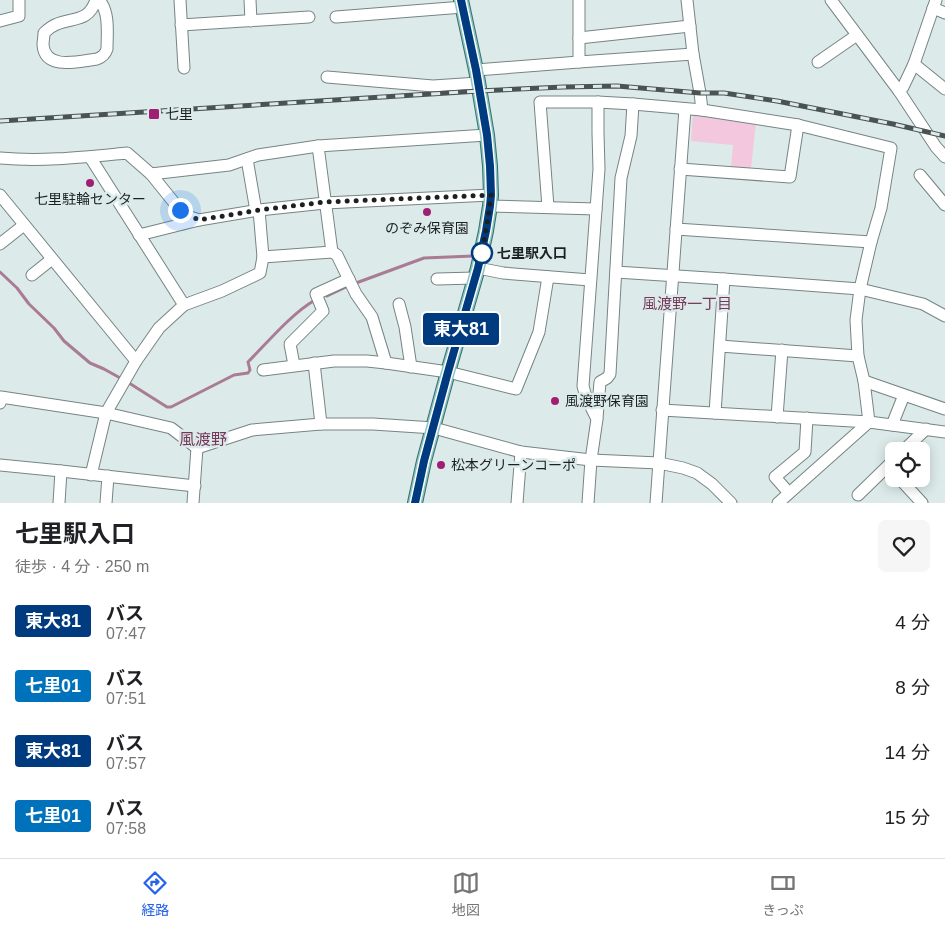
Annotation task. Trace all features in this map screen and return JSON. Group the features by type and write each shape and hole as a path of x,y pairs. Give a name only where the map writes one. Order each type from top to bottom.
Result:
{"main road":[{"path":"415,503 424,461 477,273 490,200 487,135 462,3"}],"street":[{"path":"0,21 19,16 19,0"},
{"path":"97,0 104,5 106,14 106,53 97,59 58,63 47,56 43,46 44,33 60,23 84,17 93,8 97,0"},
{"path":"180,0 184,68"},
{"path":"250,0 251,21"},
{"path":"579,0 579,62"},
{"path":"687,0 702,110"},
{"path":"831,0 900,91 936,147 945,157"},
{"path":"336,17 462,3"},
{"path":"900,91 914,64 934,4 945,13"},
{"path":"181,25 308,17"},
{"path":"579,38 690,26"},
{"path":"818,62 858,35"},
{"path":"327,77 433,86 477,76 579,62 693,54"},
{"path":"914,64 945,89"},
{"path":"548,207 540,102 598,102 702,110 798,125 891,148 881,208 860,289 856,320 858,356 864,381 869,422"},
{"path":"596,419 586,397 583,376 599,169 598,102"},
{"path":"583,376 593,382 600,382 610,374 622,178 631,136 633,104"},
{"path":"656,503 684,109"},
{"path":"680,169 790,177 798,125"},
{"path":"152,174 229,165 258,155 318,146 487,135"},
{"path":"318,146 332,252"},
{"path":"0,158 18,160 126,154 152,174 180,210 199,220"},
{"path":"90,157 184,305"},
{"path":"91,475 106,413 136,361 158,328 184,305 222,291 260,273 262,257 257,211 247,159"},
{"path":"920,175 945,205"},
{"path":"0,195 136,361"},
{"path":"139,235 199,220 325,202 490,200 548,207 596,209"},
{"path":"16,215 25,207"},
{"path":"0,244 24,225"},
{"path":"676,229 871,242"},
{"path":"262,257 332,252 337,254 356,294 372,318 386,363"},
{"path":"32,275 52,259"},
{"path":"616,272 860,289 923,304 945,316"},
{"path":"437,279 477,273 503,273 590,280"},
{"path":"263,370 334,361 386,363 448,372 516,390 539,332 548,276"},
{"path":"294,365 290,344 323,311 316,294 349,279"},
{"path":"715,413 724,279"},
{"path":"399,304 405,327 411,367"},
{"path":"720,346 858,356"},
{"path":"777,417 782,350"},
{"path":"314,363 321,424"},
{"path":"864,381 945,409"},
{"path":"588,503 600,382"},
{"path":"892,425 904,395"},
{"path":"0,403 1,397 106,413 171,428 197,448"},
{"path":"662,410 869,422 945,432"},
{"path":"789,493 775,477 805,452 807,418"},
{"path":"778,503 869,422"},
{"path":"197,448 252,430 321,424 373,424 434,428 521,452 591,460 659,463 683,468 697,473 712,484 731,503"},
{"path":"912,442 926,429"},
{"path":"193,503 197,448"},
{"path":"517,503 521,452"},
{"path":"0,465 195,486"},
{"path":"59,503 61,471"},
{"path":"858,495 885,472"},
{"path":"106,503 108,476"},
{"path":"907,487 922,503"}],"shaded area":[{"path":"693,114 756,122 751,169 731,167 733,145 691,141"}],"waterway":[{"path":"356,283 424,258 473,256"},
{"path":"0,272 17,288 29,304 54,328 64,341 90,363 122,379"},
{"path":"327,296 346,287"},
{"path":"129,383 167,407 171,407 234,375 248,373 250,370 248,362 289,320 315,300"}],"railway":[{"path":"0,121 479,91 617,86 700,93 724,93 777,101 945,136"}],"bus line":[{"name":"東大81","path":"415,503 424,461 478,268 490,206 490,166 487,135 461,0"}],"place":[{"name":"七里","path":"154,114"},
{"name":"七里駐輪センター","path":"90,183"},
{"name":"のぞみ保育園","path":"427,212"},
{"name":"七里駅入口","path":"482,253"},
{"name":"風渡野保育園","path":"555,401"},
{"name":"松本グリーンコーポ","path":"441,465"}],"district":[{"name":"風渡野一丁目","path":"687,304"},
{"name":"風渡野","path":"203,439"}],"route":[{"path":"180,210 199,220 325,202 491,195 482,253"}]}
